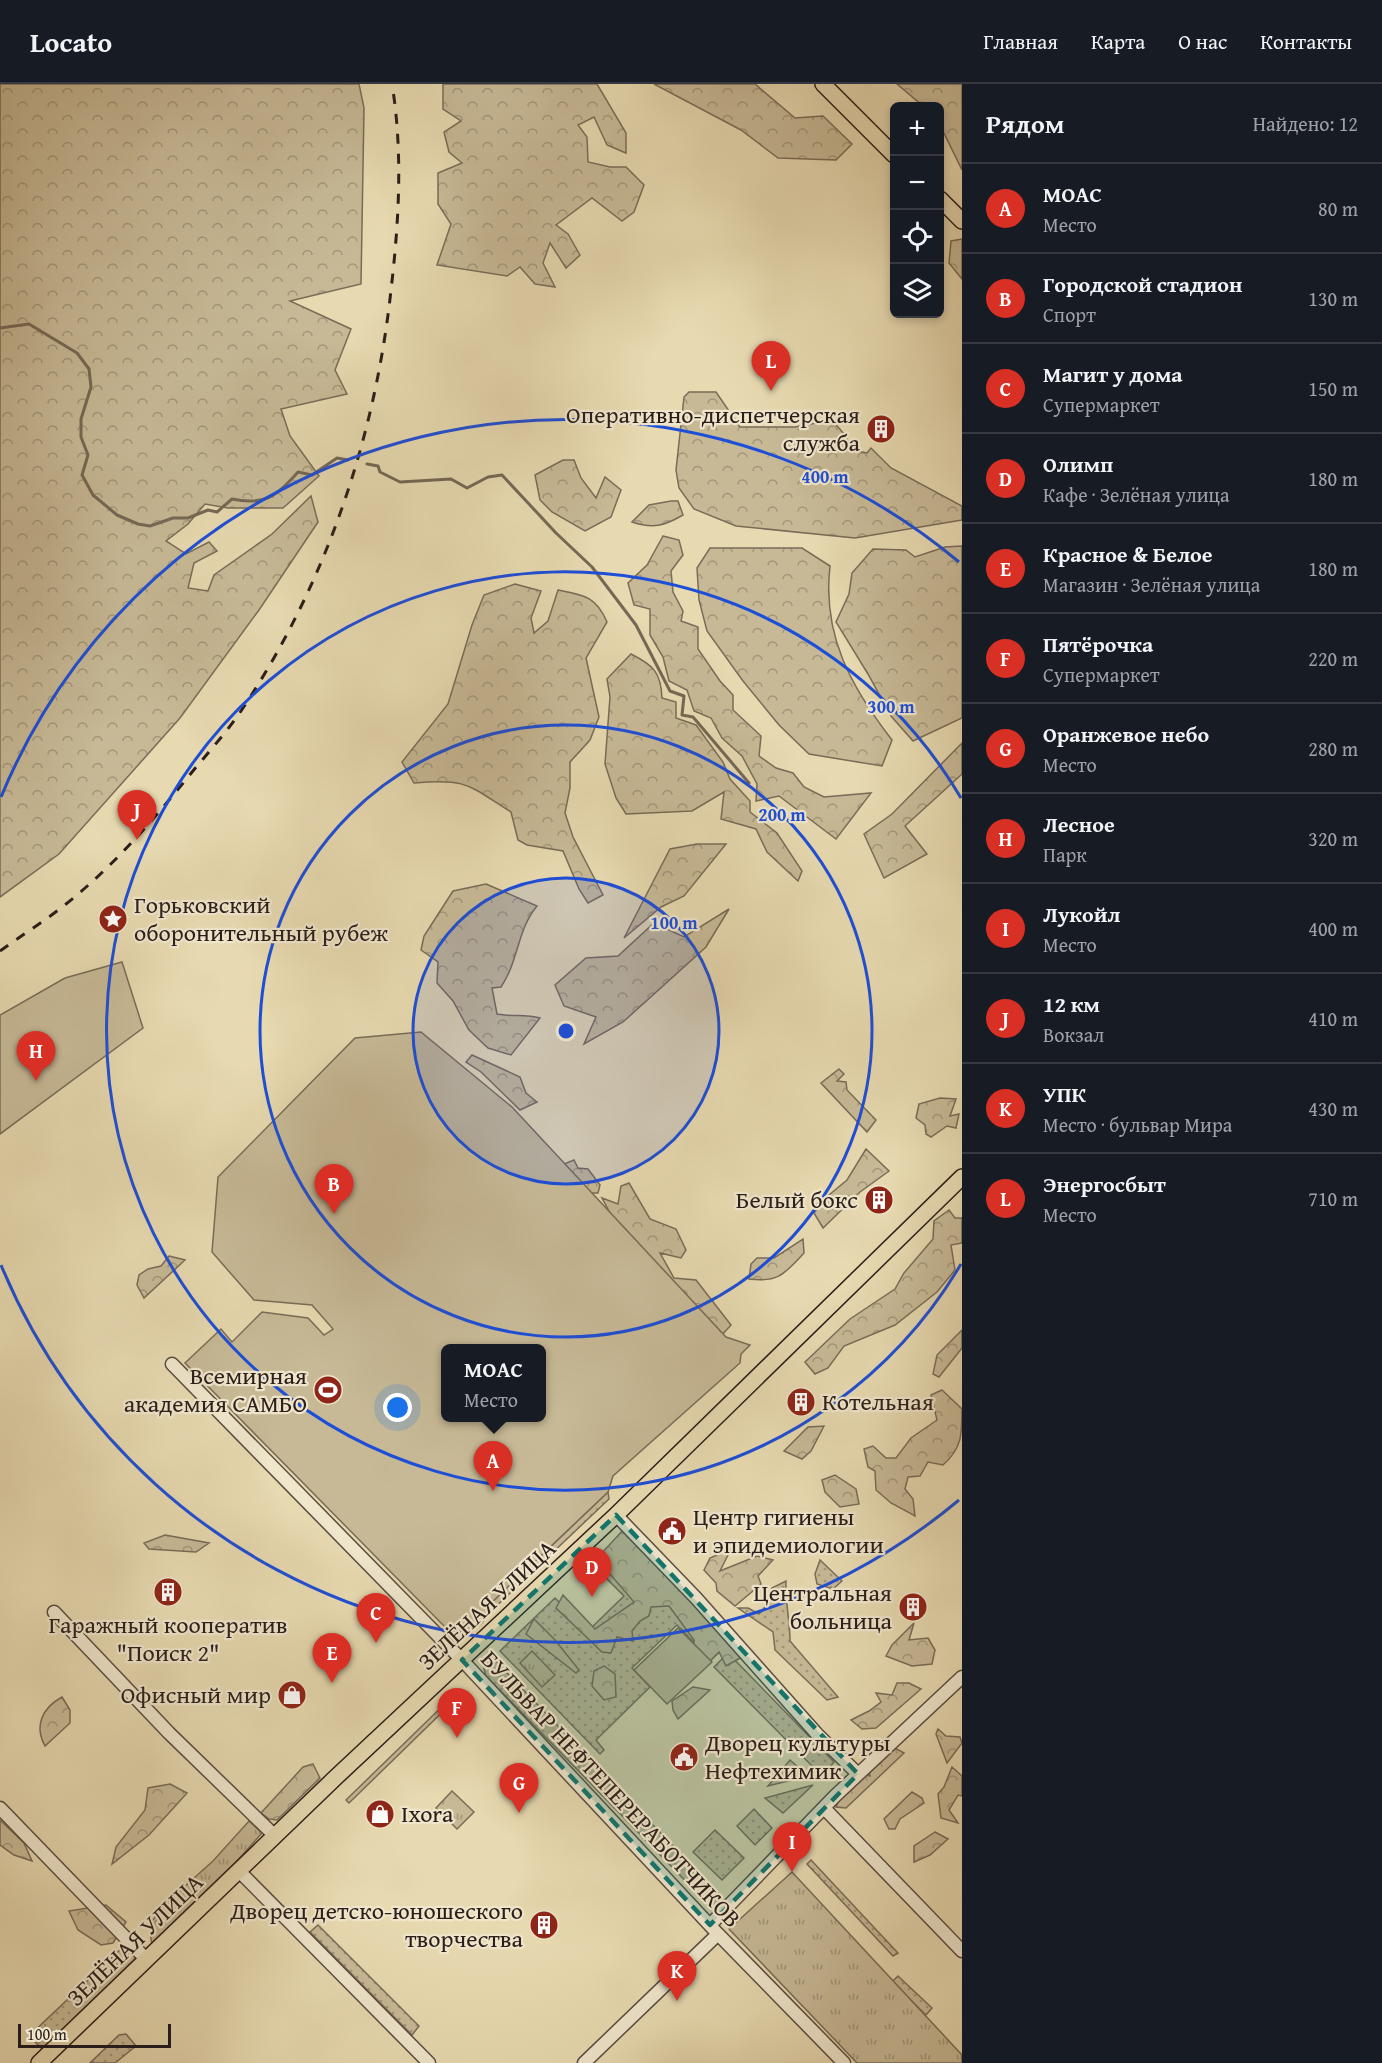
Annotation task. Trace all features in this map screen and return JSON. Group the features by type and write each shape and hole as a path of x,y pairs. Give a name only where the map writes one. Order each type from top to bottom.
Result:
{"main road":[{"path":"823,84 890,151"},
{"path":"944,204 962,221"},
{"name":"ЗЕЛЁНАЯ УЛИЦА","path":"39,2063 275,1836 616,1515 962,1177"}],"street":[{"name":"БУЛЬВАР НЕФТЕПЕРЕРАБОТЧИКОВ","path":"172,1364 462,1660 714,1930 844,2063"},
{"path":"616,1515 696,1598 816,1734 858,1774"},
{"path":"54,1612 169,1733 275,1836"},
{"path":"584,2063 714,1930 824,1808 962,1677"},
{"path":"0,1808 147,1960"},
{"path":"824,1808 962,1951"},
{"path":"239,1871 429,2063"}],"highlighted area":[{"path":"616,1515 858,1774 710,1925 462,1660"}],"green space":[{"path":"0,84 359,84 364,108 361,284 290,301 351,329 335,370 347,394 281,409 290,436 319,476 283,508 228,508 205,504 188,524 166,541 186,554 209,542 217,551 194,563 188,588 208,591 214,575 272,534 311,496 318,522 259,610 180,718 59,854 0,897"},
{"path":"443,84 597,84 626,133 626,153 607,145 594,117 578,125 587,137 588,162 610,167 626,167 644,185 634,212 622,221 592,198 556,225 568,234 580,255 566,268 550,243 543,263 555,287 535,284 520,267 507,276 437,265 451,224 438,204 438,173 462,163 449,152 444,132 461,121 443,109"},
{"path":"654,84 755,84 795,118 823,116 852,144 836,160 778,158 741,130"},
{"path":"897,84 962,84 962,170 944,133 944,102 918,102"},
{"path":"962,239 962,279 949,263 951,241"},
{"path":"689,392 716,392 740,427 795,427 832,420 844,434 853,450 867,453 871,448 891,468 962,506 962,520 855,538 736,526 694,509 679,488 676,470 684,397"},
{"path":"563,460 574,460 581,478 596,498 605,477 621,490 611,517 585,531 552,512 540,500 535,475"},
{"path":"678,501 683,515 658,525 632,522 649,505"},
{"path":"663,536 679,540 683,555 671,571 673,592 683,611 681,621 698,627 698,649 720,681 733,695 733,710 761,736 759,756 776,768 793,773 804,787 824,797 871,793 836,839 779,796 756,801 757,784 742,756 722,738 711,718 694,711 687,690 669,681 663,657 650,635 650,609 634,605 628,583 647,565"},
{"path":"962,546 962,718 913,741 891,716 836,622 849,594 852,573 873,549 906,550 915,557 945,547"},
{"path":"710,548 802,548 830,566 829,591 835,637 852,680 892,740 882,766 809,754 779,725 743,681 707,631 699,600 697,568"},
{"path":"515,584 541,591 531,618 534,633 548,621 558,590 588,598 603,613 607,622 586,658 599,717 590,740 570,762 570,788 565,813 573,837 603,895 588,903 579,889 563,851 527,845 518,840 511,812 475,790 457,783 414,783 402,762 448,704 472,625 484,595"},
{"path":"631,654 654,670 660,682 662,698 676,702 676,718 696,725 723,762 730,779 750,801 750,812 777,833 802,871 798,881 767,852 756,829 721,819 724,792 692,811 626,814 616,798 605,764 610,697 607,679"},
{"path":"962,743 962,774 905,826 927,854 884,878 864,834 892,814"},
{"path":"697,844 726,844 684,896 661,907 624,938 670,849"},
{"path":"486,884 537,906 525,925 507,977 501,987 492,988 497,1014 540,1018 511,1055 488,1048 469,1030 453,1001 437,983 438,962 421,950 424,936 453,891"},
{"path":"729,909 706,947 623,1022 584,1044 596,1017 564,1006 555,985 586,958 618,956 654,923 684,937"},
{"path":"122,962 143,1028 0,1134 0,1015 65,978"},
{"name":"Всемирная академия САМБО","path":"421,1032 512,1107 726,1337 750,1345 741,1354 740,1363 613,1476 608,1492 489,1605 484,1621 479,1626 465,1631 450,1629 443,1625 185,1363 221,1329 232,1342 262,1312 308,1318 324,1335 333,1329 312,1305 254,1300 212,1252 218,1177 355,1038"},
{"path":"472,1055 520,1077 526,1093 537,1102 520,1110 481,1072 466,1062"},
{"path":"839,1069 844,1074 837,1081 846,1082 847,1090 876,1120 867,1132 821,1083"},
{"path":"940,1098 956,1099 950,1116 959,1114 956,1128 947,1126 931,1137 926,1134 925,1125 916,1118 919,1104"},
{"path":"866,1149 889,1171 860,1192 823,1228 814,1213 829,1195 847,1180"},
{"path":"574,1160 578,1168 588,1169 600,1185 598,1193 585,1193 564,1164"},
{"path":"629,1183 650,1219 676,1229 686,1250 681,1258 660,1253 674,1278 696,1280 731,1325 722,1335 624,1239 602,1198 618,1204 621,1186"},
{"path":"949,1210 955,1218 962,1218 962,1243 951,1245 955,1270 937,1292 895,1325 844,1346 828,1368 815,1374 805,1362 850,1319 895,1289 904,1273 933,1239 934,1221"},
{"path":"803,1239 804,1253 781,1275 768,1279 749,1279 751,1264 757,1258 774,1258"},
{"path":"169,1256 185,1260 144,1298 137,1285 139,1275 148,1269 161,1266"},
{"path":"962,1330 962,1348 939,1377 933,1374 937,1355"},
{"path":"942,1390 962,1409 960,1440 954,1453 943,1465 928,1462 920,1476 908,1477 905,1489 913,1499 915,1516 891,1503 876,1490 875,1471 868,1467 864,1449 873,1446 886,1458 896,1458 911,1438 937,1420 931,1395"},
{"path":"824,1426 811,1451 802,1459 784,1451 808,1427"},
{"path":"835,1475 856,1489 859,1504 840,1507 825,1492 822,1480"},
{"path":"608,1492 609,1499 489,1613 489,1606 535,1551 542,1555"},
{"path":"624,1529 742,1657 726,1666 719,1652 710,1661 694,1656 694,1640 669,1606 651,1607 649,1616 640,1621 632,1631 633,1641 617,1637 611,1653 602,1652 556,1608 563,1595 595,1629 634,1602 604,1567 581,1567 600,1555"},
{"path":"626,1533 730,1642 711,1660 677,1625 632,1668 650,1687 596,1740 604,1750 600,1754 500,1651 555,1598 588,1631 624,1596 593,1565"},
{"path":"165,1535 209,1543 196,1552 149,1549 144,1543"},
{"path":"731,1549 720,1571 757,1556 773,1560 758,1576 761,1584 735,1606 717,1591 716,1583 704,1570 710,1558"},
{"path":"820,1560 842,1581 833,1589 817,1584 815,1574"},
{"path":"786,1581 790,1641 838,1697 827,1700 775,1650 773,1632 738,1608 748,1608 759,1614 770,1601 772,1588"},
{"path":"534,1619 555,1640 579,1670 576,1673 526,1634"},
{"path":"914,1623 909,1640 928,1638 935,1650 932,1664 912,1666 886,1656 892,1645"},
{"path":"678,1628 712,1662 667,1704 634,1670"},
{"path":"532,1651 555,1675 542,1687 520,1663"},
{"path":"488,1653 721,1896 716,1904 708,1904 486,1676 483,1665"},
{"path":"728,1653 834,1762 829,1768 816,1770 714,1667"},
{"path":"604,1666 615,1674 616,1697 604,1700 592,1686 594,1671"},
{"path":"897,1683 909,1683 921,1689 876,1728 862,1729 851,1720 881,1702 876,1693 892,1695"},
{"path":"693,1687 710,1690 678,1719 673,1710 672,1701"},
{"path":"458,1691 461,1694 349,1803 346,1800"},
{"path":"62,1697 70,1710 70,1723 45,1746 40,1731 42,1718 49,1706"},
{"path":"938,1729 946,1736 960,1737 962,1743 947,1763 936,1734"},
{"path":"893,1747 904,1753 846,1808 836,1807 841,1795 862,1774 870,1776 868,1766"},
{"path":"790,1760 808,1776 768,1786"},
{"path":"313,1764 320,1778 277,1820 269,1819 261,1813 303,1767"},
{"path":"952,1767 962,1776 962,1796 958,1795 949,1810 958,1823 941,1818 938,1794 944,1787"},
{"path":"170,1784 187,1793 149,1835 112,1864 116,1847 145,1810 148,1788"},
{"path":"813,1785 783,1813 765,1798"},
{"path":"452,1791 474,1812 457,1829 436,1808"},
{"path":"912,1792 922,1798 924,1803 900,1819 895,1829 889,1829 884,1819"},
{"path":"754,1809 772,1828 755,1845 737,1826"},
{"path":"0,1820 24,1843 32,1861 14,1855 0,1845"},
{"path":"249,1821 262,1833 221,1879 152,1945 149,1925 165,1904 213,1861"},
{"path":"715,1830 744,1858 722,1880 693,1852"},
{"path":"935,1832 948,1839 930,1855 914,1862 914,1846"},
{"path":"811,1860 898,1953 893,1956 807,1864"},
{"path":"792,1872 962,2055 962,2063 857,2063 729,1929"},
{"path":"106,1905 126,1922 113,1943 101,1945 78,1930 69,1911"},
{"path":"318,1925 419,2026 412,2035 310,1932"},
{"path":"126,1944 137,1957 134,1964 44,2051 29,2036"},
{"path":"898,1976 932,2008 926,2015 892,1982"},
{"path":"126,2034 136,2046 115,2063 90,2063 119,2035"}],"waterway":[{"path":"0,328 29,324 77,353 89,369 91,387 81,419 81,437 88,455 82,475 93,495 117,515 138,524 150,526 173,518 188,518 208,510 217,512 232,499 262,500 277,493 298,472 312,475 337,458 348,460"},
{"path":"367,464 378,466 380,472 400,482 451,479 467,488 488,477 502,475 556,533 592,567 636,625 670,691 684,696 682,715 693,717 749,783"}],"railway":[{"path":"0,951 83,890 143,830 241,711 298,613 342,510 373,401 383,346 394,264 399,187 398,135 392,84"}],"place":[{"name":"Энергосбыт","path":"771,391"},
{"name":"Оперативно-диспетчерская служба","path":"881,429"},
{"name":"12 км","path":"137,840"},
{"name":"Горьковский оборонительный рубеж","path":"113,919"},
{"name":"Лесное","path":"36,1081"},
{"name":"Белый бокс","path":"879,1200"},
{"name":"Городской стадион","path":"334,1214"},
{"name":"Всемирная академия САМБО","path":"328,1390"},
{"name":"Котельная","path":"801,1402"},
{"name":"МОАС","path":"493,1491"},
{"name":"Центр гигиены и эпидемиологии","path":"672,1531"},
{"name":"Гаражный кооператив \"Поиск 2\"","path":"168,1592"},
{"name":"Олимп","path":"592,1597"},
{"name":"Центральная больница","path":"913,1607"},
{"name":"Магит у дома","path":"376,1643"},
{"name":"Красное & Белое","path":"332,1683"},
{"name":"Офисный мир","path":"292,1695"},
{"name":"Пятёрочка","path":"457,1738"},
{"name":"Дворец культуры Нефтехимик","path":"684,1757"},
{"name":"Оранжевое небо","path":"519,1813"},
{"name":"Ixora","path":"380,1814"},
{"name":"Лукойл","path":"792,1872"},
{"name":"Дворец детско-юношеского творчества","path":"544,1925"},
{"name":"УПК","path":"677,2001"}]}
